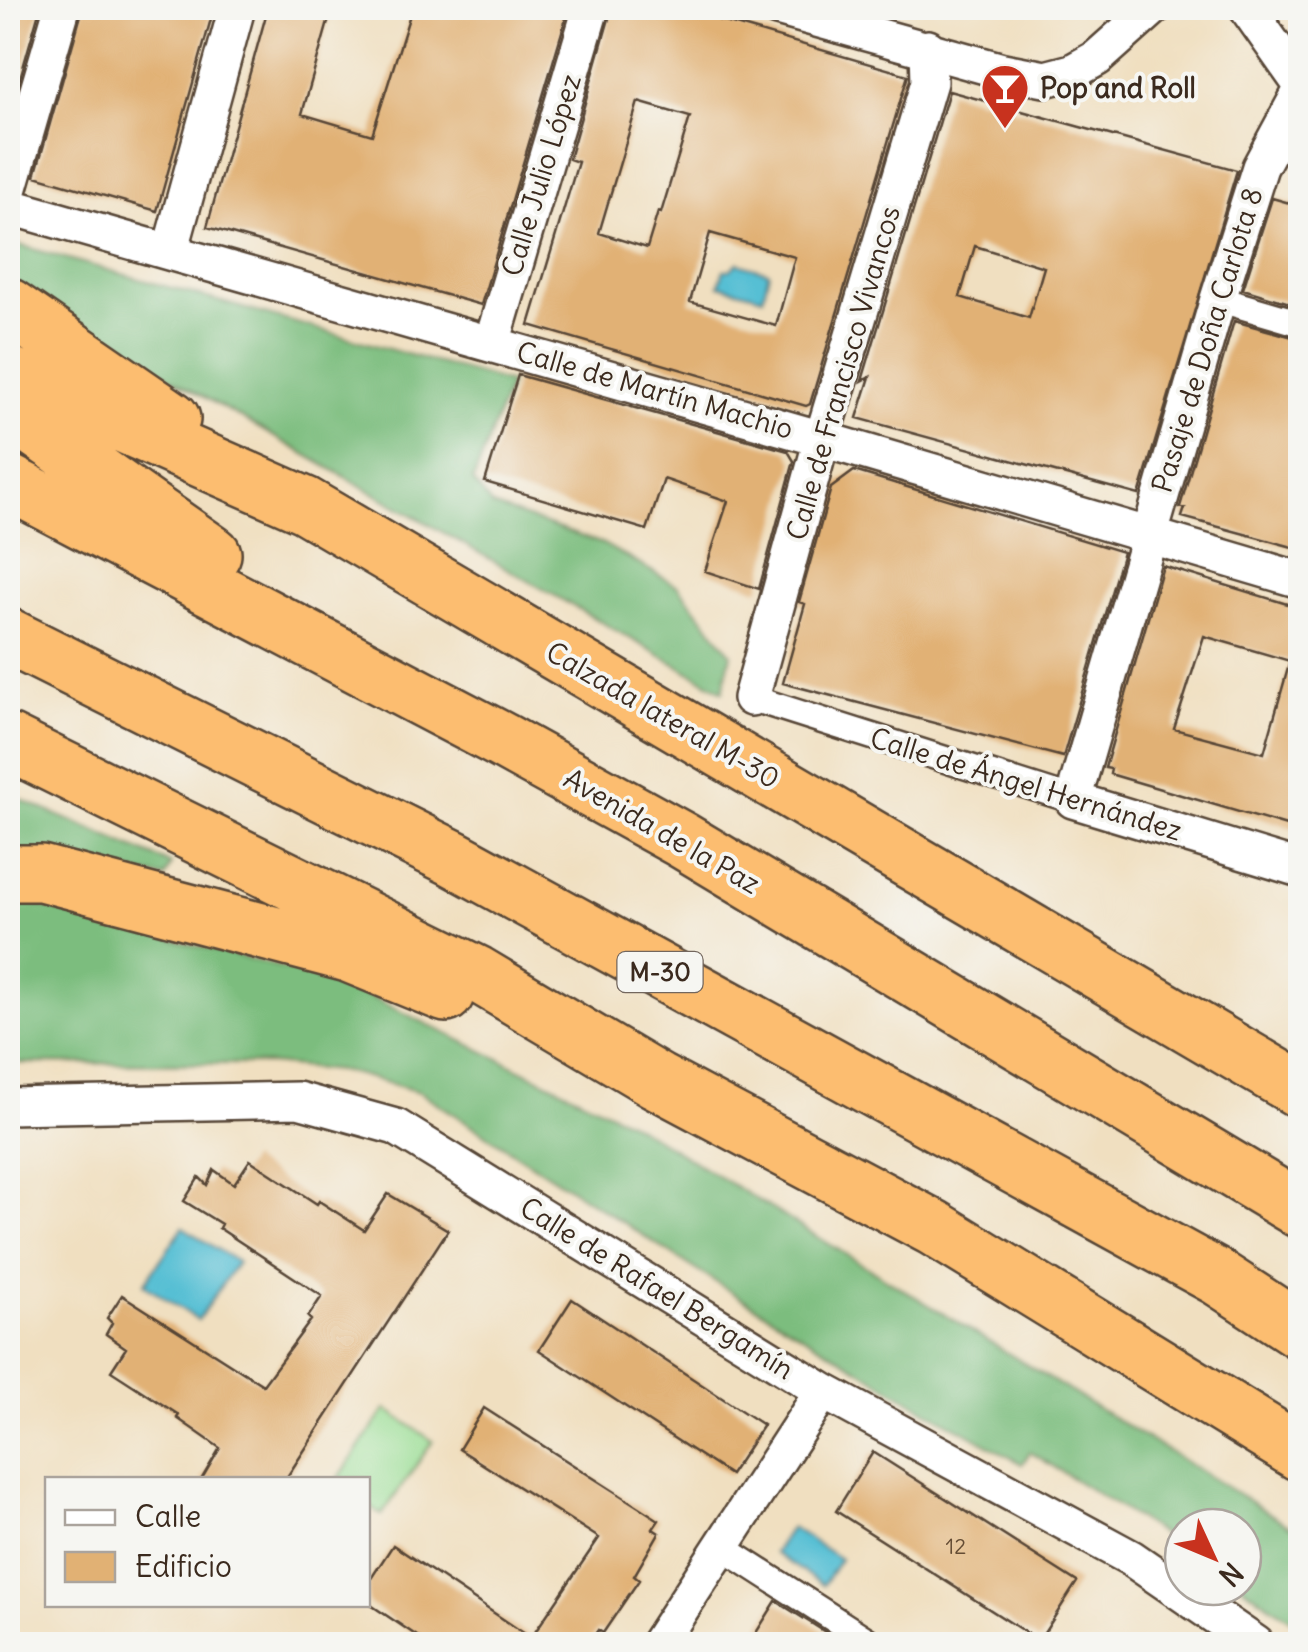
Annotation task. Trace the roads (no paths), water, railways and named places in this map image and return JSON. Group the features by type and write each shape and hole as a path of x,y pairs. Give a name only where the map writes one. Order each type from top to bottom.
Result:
{"highway":[{"path":"8,306 169,418 305,505"},
{"path":"8,330 63,366 169,418"},
{"name":"Calzada lateral M-30","path":"8,374 305,505 1300,1090"},
{"path":"8,410 159,520 501,740"},
{"name":"Avenida de la Paz","path":"8,482 501,740 682,840 1300,1210"},
{"name":"M-30","path":"8,636 454,858 1219,1278 1300,1331"},
{"path":"8,742 477,974 657,1081 934,1228 1300,1453"},
{"path":"8,874 42,872 348,954 657,1081"}],"street":[{"path":"8,194 62,8"},
{"path":"170,252 237,8"},
{"name":"Calle Julio López","path":"492,343 591,8"},
{"path":"777,8 1003,71 1045,79 1072,72 1097,58 1153,8"},
{"path":"1247,8 1300,83"},
{"name":"Calle de Francisco Vivancos","path":"751,698 822,438 929,82 928,48"},
{"name":"Pasaje de Doña Carlota 8","path":"1073,800 1260,167 1300,92"},
{"name":"Calle de Martín Machio","path":"8,206 822,438 1300,580"},
{"path":"1218,299 1300,323"},
{"name":"Calle de Ángel Hernández","path":"751,698 1300,869"},
{"name":"Calle de Rafael Bergamín","path":"8,1106 298,1100 396,1126 823,1391 1131,1558 1256,1644"},
{"path":"658,1644 823,1391"},
{"path":"722,1546 873,1644"}],"water":[{"path":"738,263 769,272 763,297 719,285 724,270"},
{"path":"183,1227 237,1262 198,1320 144,1284"},
{"path":"791,1527 840,1559 823,1585 774,1553"}],"place":[{"name":"Pop and Roll","path":"1005,130"}]}
